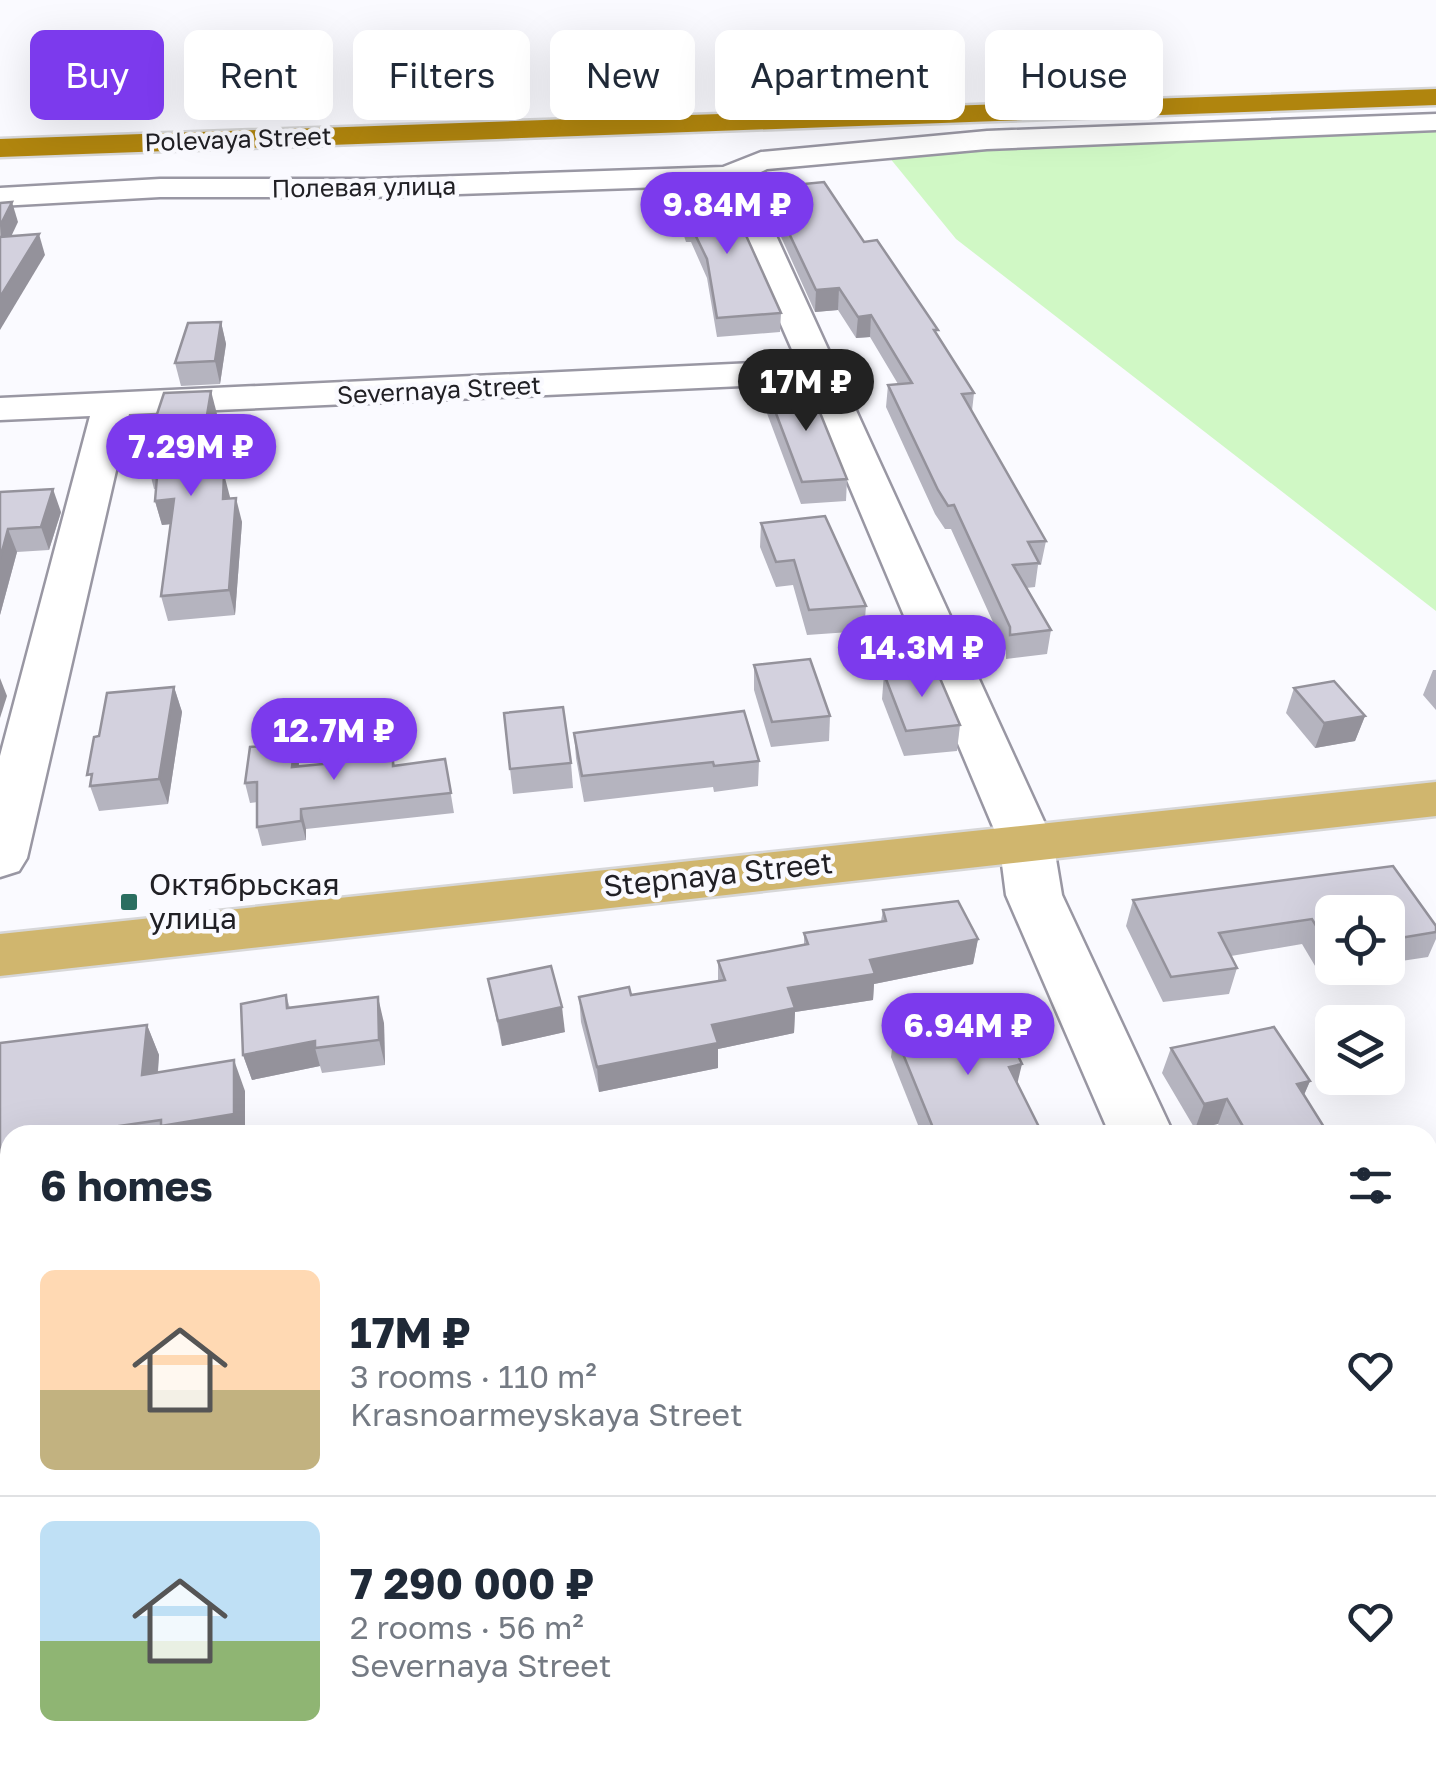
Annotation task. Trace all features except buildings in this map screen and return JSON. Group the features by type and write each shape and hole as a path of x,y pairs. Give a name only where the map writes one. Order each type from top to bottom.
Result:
{"highway":[{"name":"Polevaya Street","path":"0,138 1436,88"},
{"name":"Polevaya Street","path":"0,148 1436,97"}],"main road":[{"name":"Stepnaya Street","path":"0,955 1026,841 1436,800"}],"street":[{"name":"Полевая улица","path":"0,196 160,188 370,188 728,176 761,160 987,140 1436,122"},
{"path":"728,176 742,194 1026,841 1034,895 1138,1125"},
{"name":"Severnaya Street","path":"0,409 112,407 818,371"},
{"path":"0,858 112,407"}],"green space":[{"path":"1436,125 1436,611 956,239 880,146"}],"place":[{"name":"Октябрьская улица","path":"129,902"}]}
